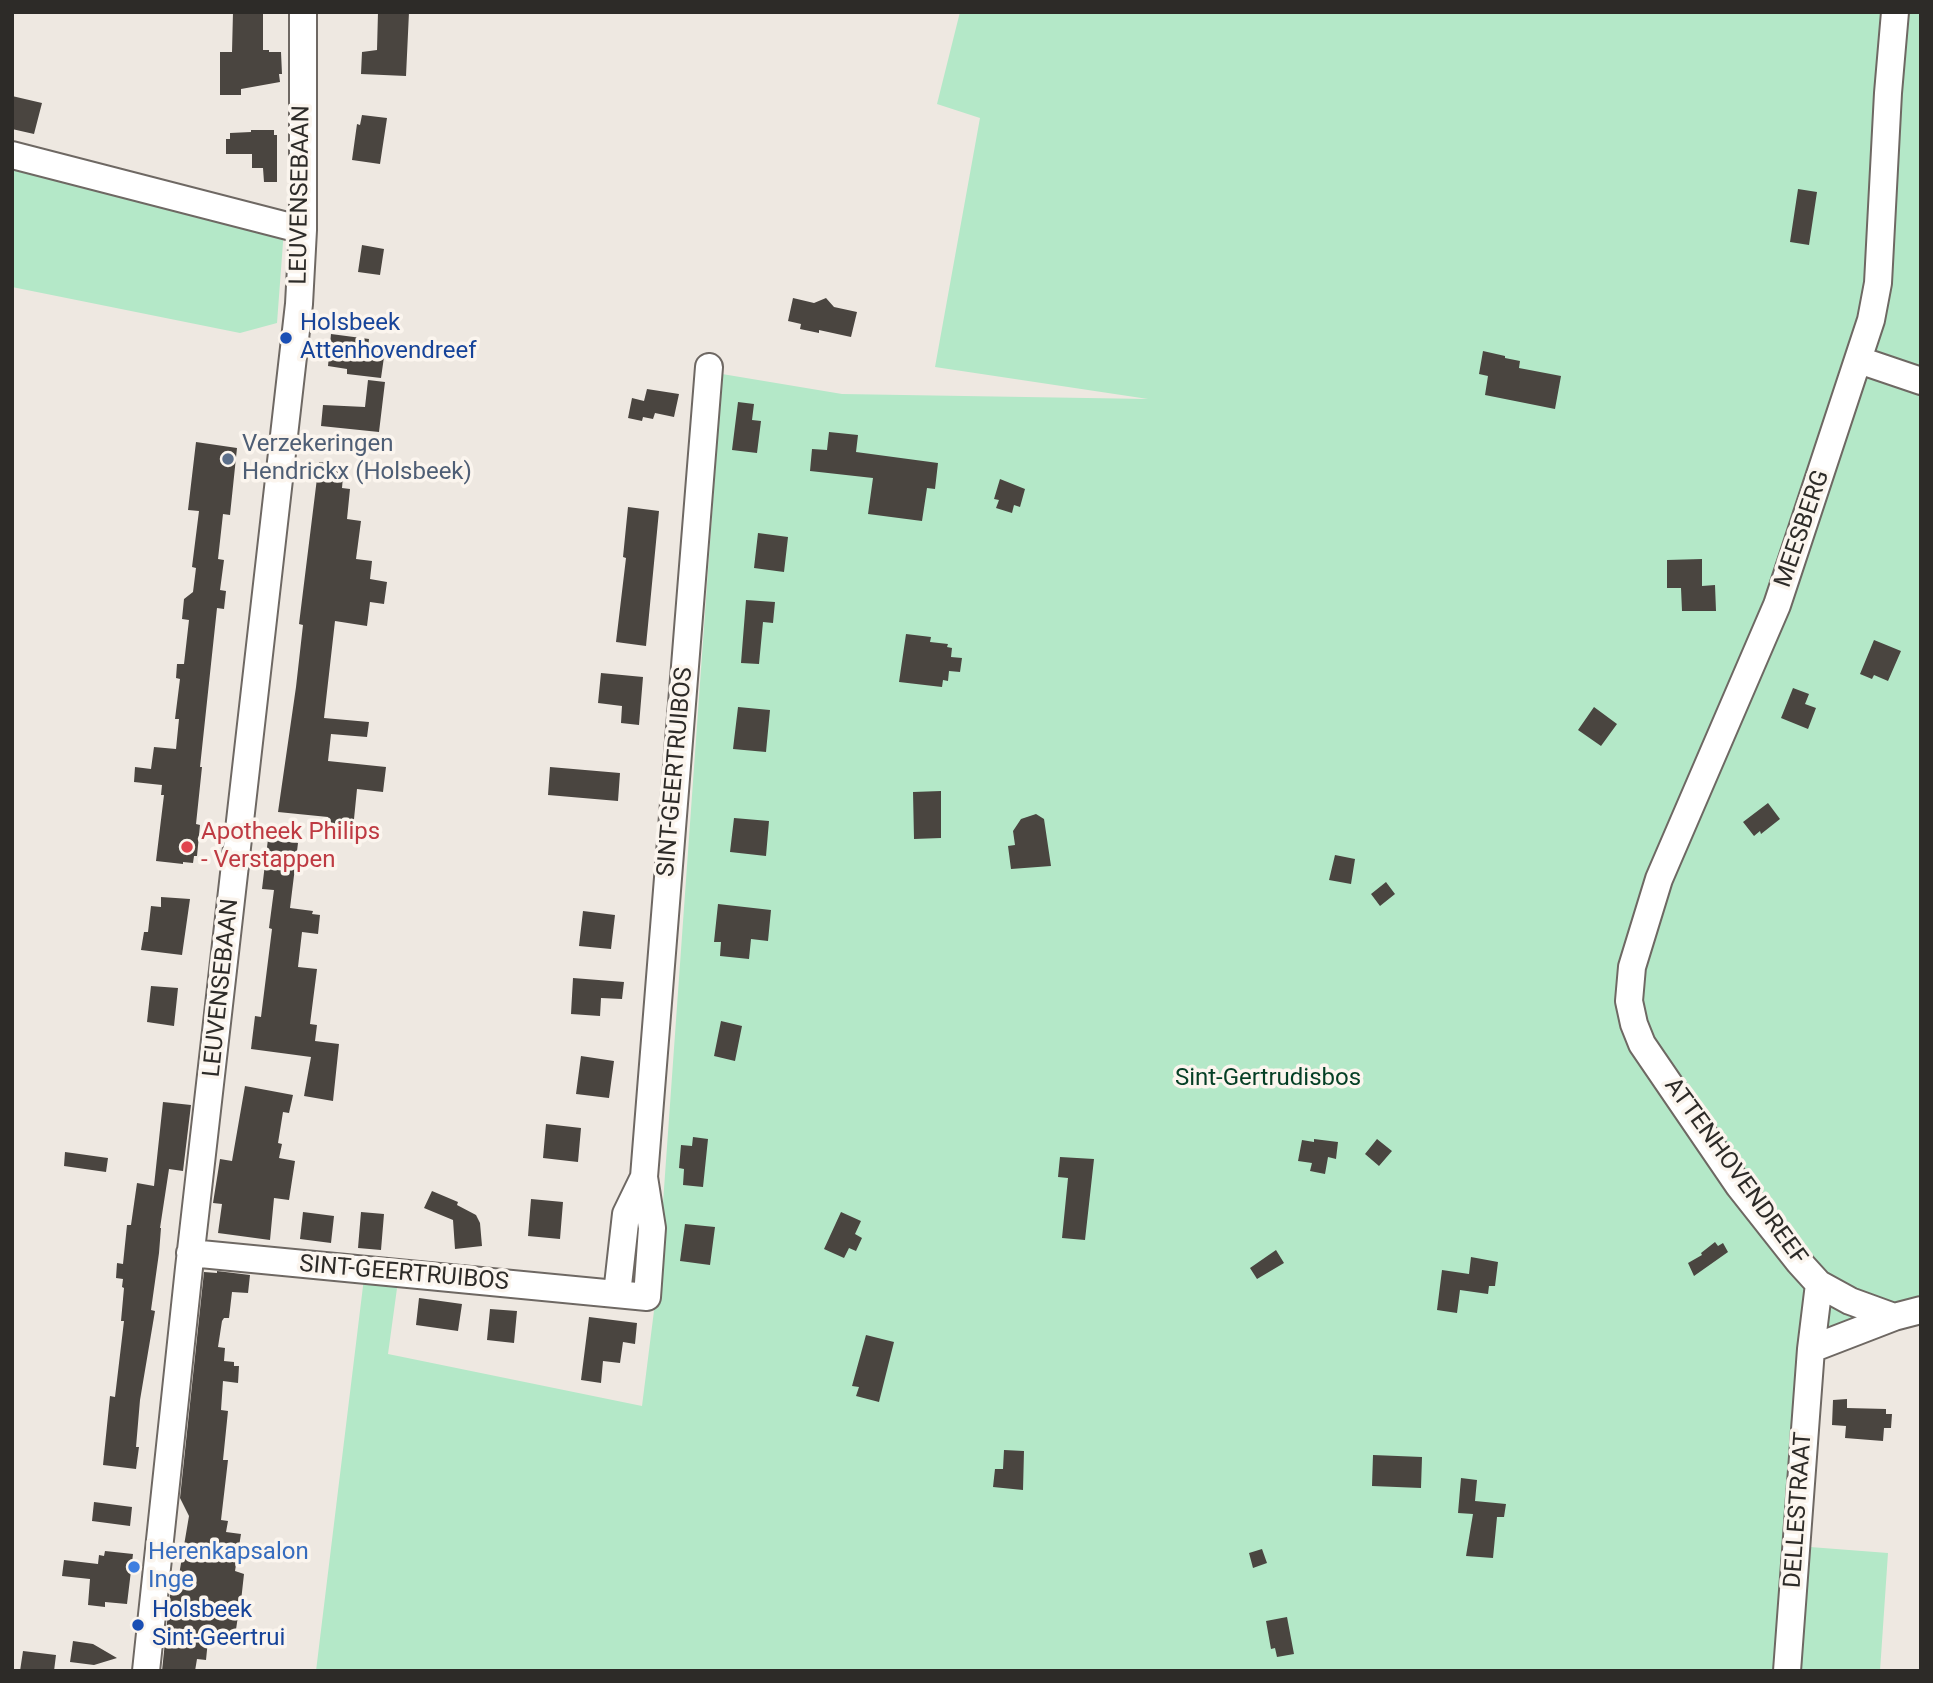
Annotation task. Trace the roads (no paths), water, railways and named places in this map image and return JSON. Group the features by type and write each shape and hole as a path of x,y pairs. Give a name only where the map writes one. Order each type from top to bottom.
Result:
{"street":[{"name":"LEUVENSEBAAN","path":"146,1671 190,1253 298,318 303,230 303,12"},
{"name":"MEESBERG","path":"1634,1024 1629,1001 1632,967 1646,917 1777,605 1871,320 1878,283 1895,12"},
{"path":"12,155 303,230"},
{"path":"1859,360 1921,381"},
{"name":"SINT-GEERTRUIBOS","path":"190,1253 617,1294 626,1214 644,1177 709,367"},
{"name":"ATTENHOVENDREEF","path":"1634,1024 1642,1044 1739,1186 1799,1262 1819,1284 1850,1301 1894,1317"},
{"name":"DELLESTRAAT","path":"1787,1671 1811,1349 1819,1284"},
{"path":"1811,1349 1894,1317 1921,1310"}],"place":[{"name":"Holsbeek Attenhovendreef","path":"286,338"},
{"name":"Verzekeringen Hendrickx (Holsbeek)","path":"228,459"},
{"name":"Apotheek Philips - Verstappen","path":"187,847"},
{"name":"Herenkapsalon Inge","path":"134,1567"},
{"name":"Holsbeek Sint-Geertrui","path":"138,1625"}],"park label":[{"name":"Sint-Gertrudisbos","path":"1268,1079"}]}
